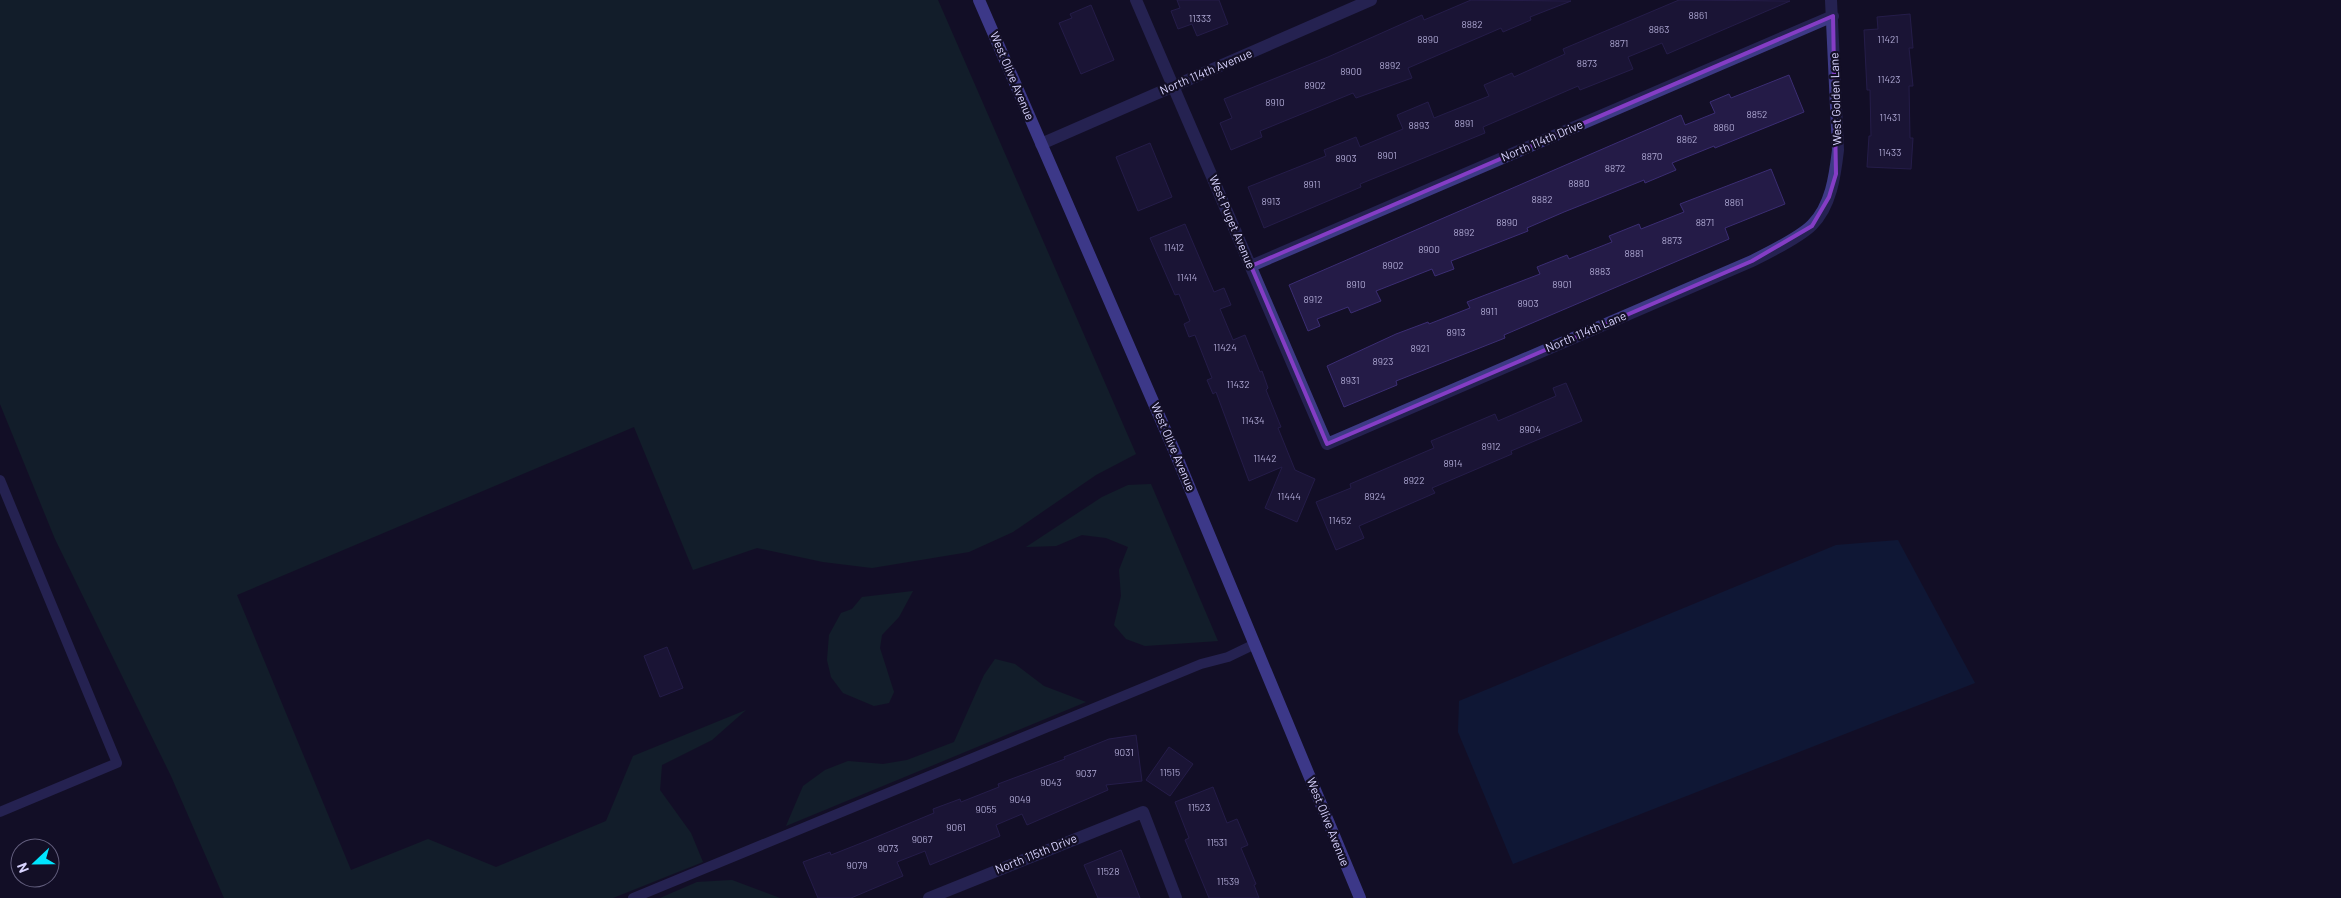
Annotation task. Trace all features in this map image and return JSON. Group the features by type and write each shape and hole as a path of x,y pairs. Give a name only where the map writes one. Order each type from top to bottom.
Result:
{"main road":[{"name":"West Olive Avenue","path":"979,0 1174,450 1360,898"}],"street":[{"name":"West Puget Avenue","path":"1136,0 1327,444"},
{"name":"North 114th Avenue","path":"1041,144 1173,86 1343,6 1371,0"},
{"name":"West Golden Lane","path":"1829,198 1836,174 1838,150 1831,0"},
{"name":"North 114th Drive","path":"1251,266 1833,16"},
{"name":"North 114th Lane","path":"1327,444 1769,252 1812,226 1829,198"},
{"name":"North 115th Drive","path":"929,898 954,893 1143,812 1176,898"}],"lane":[{"path":"0,480 116,763 0,812"},
{"path":"633,898 1192,668 1228,657 1255,644"}],"highlighted area":[{"path":"1833,16 1836,174 1829,197 1812,226 1752,261 1327,444 1251,266"}],"green space":[{"path":"0,0 938,0 1136,454 1096,475 1013,532 969,552 872,568 823,562 757,548 693,570 634,427 237,595 351,870 428,839 496,867 606,821 633,756 746,710 712,740 662,765 660,790 691,833 703,862 613,898 224,898 171,776 55,539 0,404"},
{"path":"1151,484 1218,641 1145,646 1126,639 1114,625 1121,596 1119,570 1128,547 1106,538 1082,535 1056,546 1026,547 1102,497 1128,485"},
{"path":"913,591 899,617 882,635 880,648 894,692 889,703 874,706 843,693 831,677 827,660 829,635 841,613 852,609 862,597"},
{"path":"995,659 1015,664 1044,686 1086,702 786,826 803,786 825,770 848,761 883,764 907,760 954,742 984,675"},
{"path":"732,880 780,898 660,898 697,882"}],"water":[{"path":"1898,540 1975,683 1513,864 1458,732 1459,701 1836,545"}],"building":[{"path":"1177,0 1219,0 1228,24 1197,36 1192,24 1178,29 1171,11 1180,8"},
{"path":"1471,0 1571,1 1530,17 1531,20 1503,32 1501,28 1408,68 1412,78 1356,98 1353,93 1260,131 1262,137 1231,150 1220,123 1232,118 1224,99 1328,57 1422,15 1424,20"},
{"path":"1679,0 1790,1 1667,54 1662,43 1628,57 1633,69 1580,90 1578,86 1483,127 1485,133 1360,184 1361,187 1264,228 1248,187 1326,156 1324,150 1356,137 1360,147 1403,129 1397,115 1428,102 1434,118 1489,96 1484,85 1512,73 1514,77 1565,54 1563,49"},
{"path":"1091,5 1114,60 1081,74 1059,23 1072,18 1070,14"},
{"path":"1910,14 1913,48 1909,48 1913,86 1909,86 1910,138 1913,138 1911,169 1867,167 1869,136 1871,136 1870,90 1867,90 1864,30 1878,29 1877,17"},
{"path":"1789,75 1804,112 1715,148 1714,146 1672,163 1676,170 1645,183 1644,180 1564,212 1527,228 1528,231 1451,261 1454,269 1435,276 1432,269 1376,291 1381,301 1351,313 1348,307 1317,319 1320,326 1308,331 1289,285 1681,115 1685,125 1715,113 1710,102 1729,94 1731,98"},
{"path":"1150,143 1172,197 1138,211 1116,157"},
{"path":"1771,169 1785,204 1725,228 1729,239 1504,335 1505,338 1396,381 1397,385 1344,407 1327,366 1396,334 1428,322 1429,324 1470,308 1467,302 1540,274 1537,267 1567,255 1569,259 1612,242 1609,236 1639,224 1641,229 1684,212 1680,204"},
{"path":"1185,224 1214,292 1224,288 1231,305 1220,309 1233,340 1245,335 1260,372 1262,371 1268,388 1266,390 1281,427 1278,428 1295,470 1315,479 1297,522 1265,508 1282,467 1249,481 1216,392 1213,394 1207,380 1212,378 1195,335 1189,337 1184,324 1190,321 1179,294 1175,295 1150,238"},
{"path":"1566,383 1582,421 1511,451 1512,454 1432,488 1435,493 1359,526 1364,538 1336,550 1316,502 1351,488 1350,484 1434,448 1431,441 1495,414 1498,421 1556,396 1553,388"},
{"path":"667,647 683,688 660,697 644,656"},
{"path":"1136,735 1142,781 1106,785 1108,790 1027,825 1022,814 996,825 1000,836 930,865 925,851 897,862 903,876 851,898 818,898 803,862 830,852 831,855 869,840 934,813 933,809 960,799 961,802 999,787 998,784 1065,759 1064,757 1109,739"},
{"path":"1169,747 1193,764 1170,796 1146,780"},
{"path":"1213,787 1227,823 1237,819 1248,845 1241,848 1256,884 1254,885 1259,898 1209,898 1185,840 1189,838 1175,802"},
{"path":"1121,850 1140,898 1098,898 1084,865"}]}
